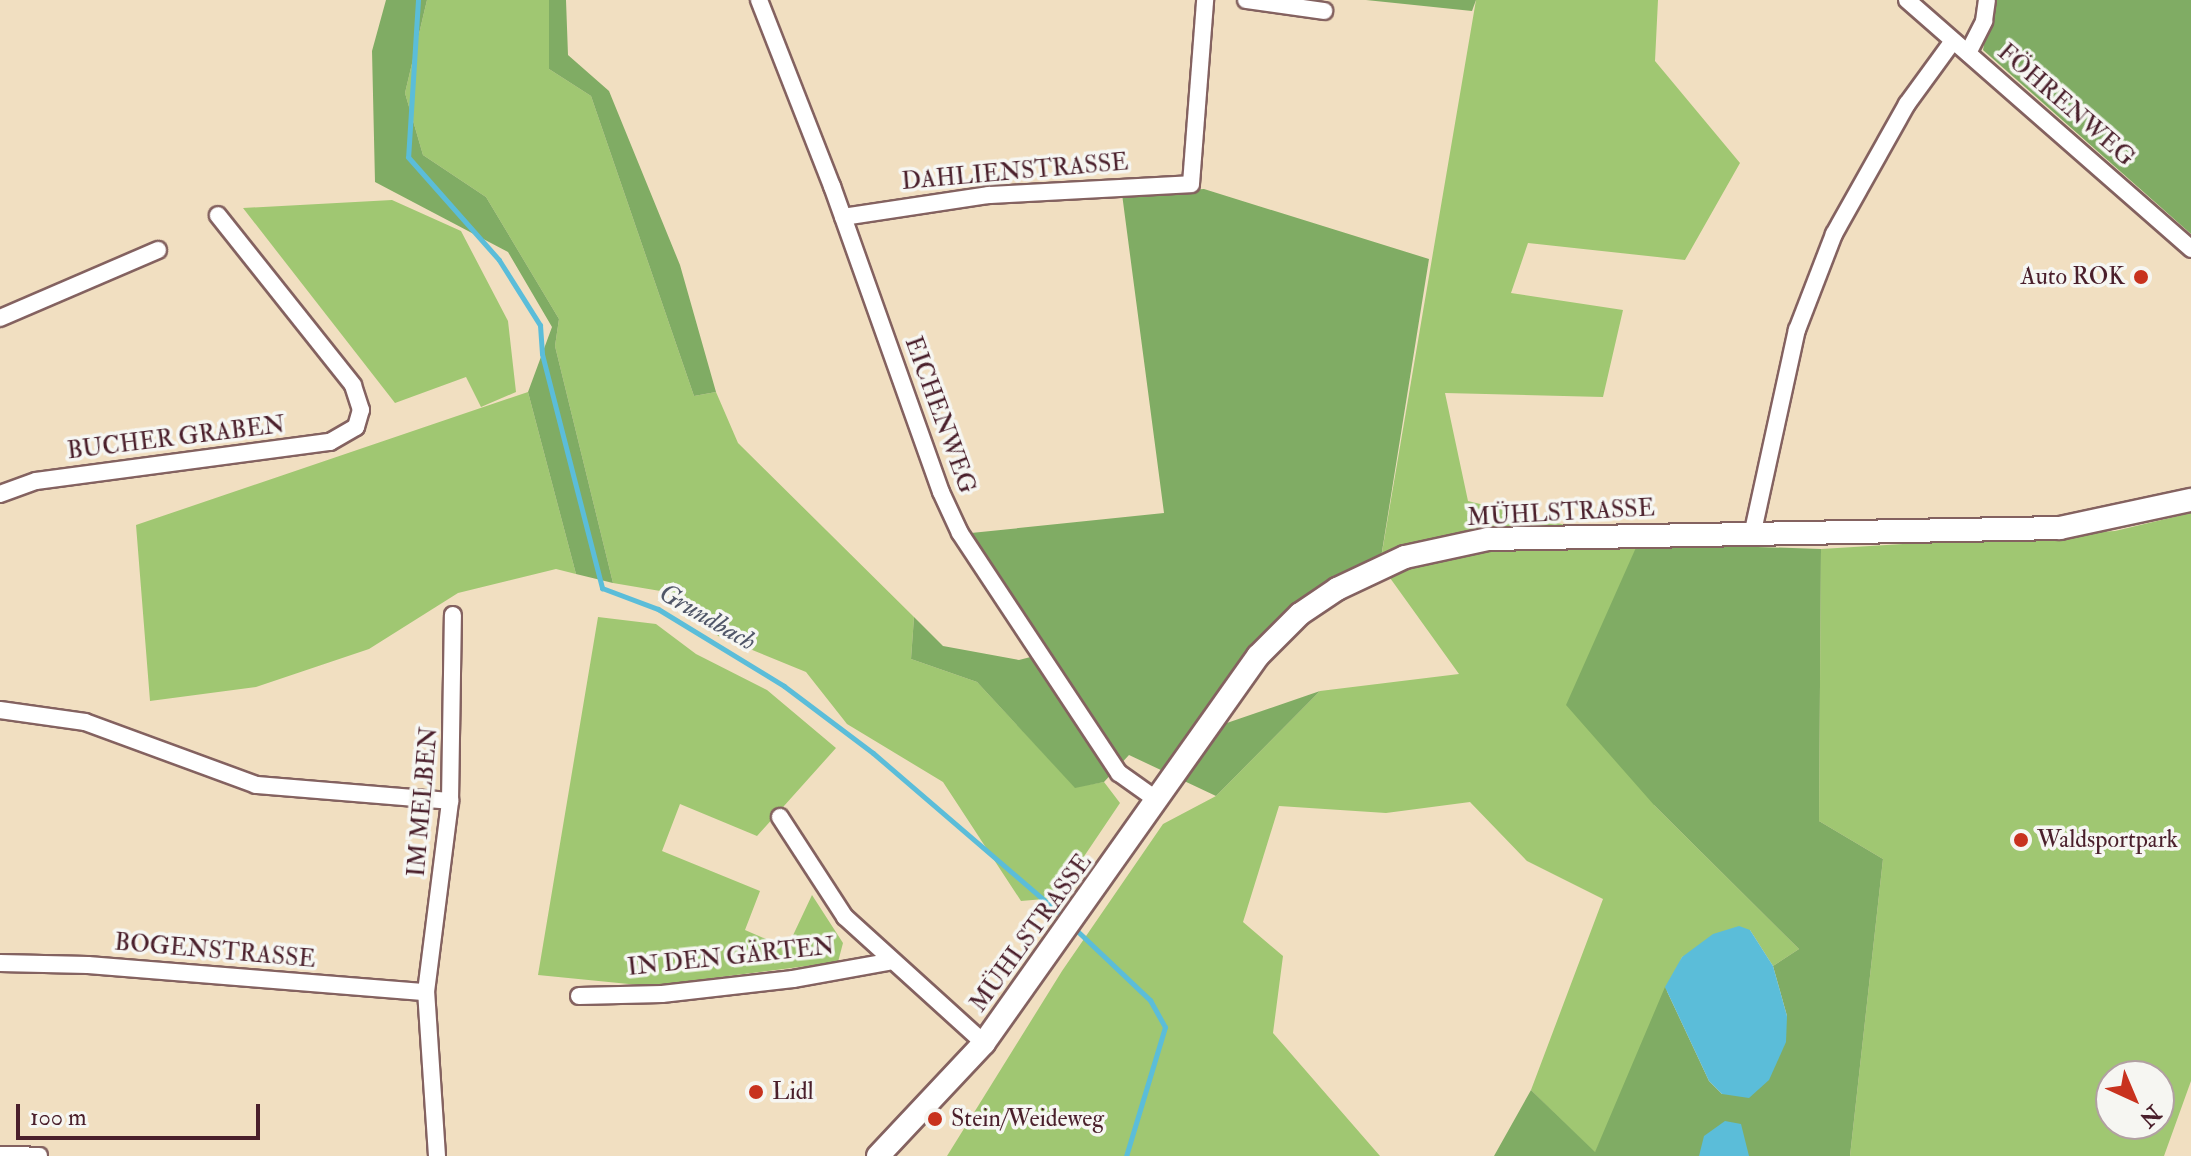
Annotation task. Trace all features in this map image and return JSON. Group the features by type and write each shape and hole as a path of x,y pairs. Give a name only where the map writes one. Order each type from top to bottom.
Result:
{"street":[{"name":"EICHENWEG","path":"759,0 843,217 941,492 960,533 1119,773 1157,800"},
{"name":"DAHLIENSTRASSE","path":"843,217 989,195 1191,184 1205,0"},
{"path":"1246,0 1324,11"},
{"name":"FÖHRENWEG","path":"1907,0 2191,249"},
{"path":"1968,53 1984,21 1987,0"},
{"path":"1753,531 1797,330 1834,234 1907,104 1953,41"},
{"name":"BUCHER GRABEN","path":"0,494 36,481 330,442 356,427 361,410 353,385 218,215"},
{"path":"0,318 158,250"},
{"name":"MÜHLSTRASSE","path":"878,1156 984,1043 1258,656 1300,614 1337,589 1405,557 1488,539 1753,531 2060,528 2191,500"},
{"name":"IM MELBEN","path":"437,1156 426,992 450,801 453,615"},
{"path":"0,710 85,722 256,785 450,801"},
{"path":"780,817 845,917 888,962 984,1043"},
{"name":"IN DEN GÄRTEN","path":"579,996 780,981 888,962"},
{"name":"BOGENSTRASSE","path":"0,963 426,992"},
{"path":"0,1155 39,1156"}],"green space":[{"path":"386,0 427,0 405,93 423,155 486,197 559,319 555,346 613,583 576,574 528,392 552,327 508,252 375,182 372,51"},
{"path":"427,0 549,0 549,69 591,96 694,396 716,392 738,443 914,617 911,659 977,682 1075,787 1104,782 1120,803 1056,898 1021,901 943,782 847,724 806,672 718,636 684,595 613,583 555,346 559,319 486,197 423,155 405,93"},
{"path":"549,0 566,0 568,55 609,91 680,265 716,392 694,396 591,96 549,69"},
{"path":"1366,0 1476,0 1472,11"},
{"path":"1476,0 1658,0 1655,61 1740,163 1685,260 1528,243 1511,293 1623,310 1603,397 1445,393 1468,501 1638,543 1654,805 1799,949 1773,966 1750,930 1682,957 1595,1153 1531,1090 1603,899 1527,861 1470,802 1386,813 1279,806 1243,922 1283,956 1273,1033 1380,1156 947,1156 1062,971 1163,824 1216,796 1320,691 1459,674 1380,564"},
{"path":"1992,0 2191,0 2191,234 1983,50"},
{"path":"1204,189 1429,259 1380,564 1262,655 1221,725 1320,691 1216,796 1129,755 1104,782 1075,788 977,682 911,659 914,617 943,646 1019,660 1046,653 971,533 1164,513 1122,194"},
{"path":"392,200 461,231 508,321 516,392 481,407 466,377 395,403 243,208"},
{"path":"528,392 576,574 556,569 458,593 369,649 256,687 150,701 136,525"},
{"name":"Waldsportpark","path":"2191,513 2191,1081 2175,1125 2175,1060 2095,1060 2095,1140 2170,1140 2164,1156 1850,1156 1883,859 1819,821 1821,549 2115,531"},
{"path":"1638,543 1821,549 1819,821 1883,859 1850,1156 1494,1156 1531,1090 1595,1152 1665,987 1709,1081 1722,1094 1787,1016 1773,966 1799,949 1654,805 1566,705"},
{"path":"598,617 656,624 696,654 767,690 836,748 757,836 680,804 662,851 760,891 745,930 787,948 812,895 843,943 838,962 649,986 538,975"}],"water":[{"path":"1739,926 1750,930 1773,966 1787,1016 1786,1042 1769,1080 1749,1098 1722,1094 1709,1081 1665,987 1682,957 1713,934"},
{"path":"1725,1121 1741,1124 1749,1156 1699,1156 1704,1136"}],"waterway":[{"name":"Grundbach","path":"418,0 408,157 499,260 540,325 542,354 602,588 658,609 784,686 873,753 1065,918"},
{"name":"Grundbach","path":"1072,926 1150,1000 1165,1027 1126,1156"}],"place":[{"name":"Auto ROK","path":"2141,277"},
{"name":"Waldsportpark","path":"2021,840"},
{"name":"Lidl","path":"756,1092"},
{"name":"Stein/Weideweg","path":"935,1119"}]}
